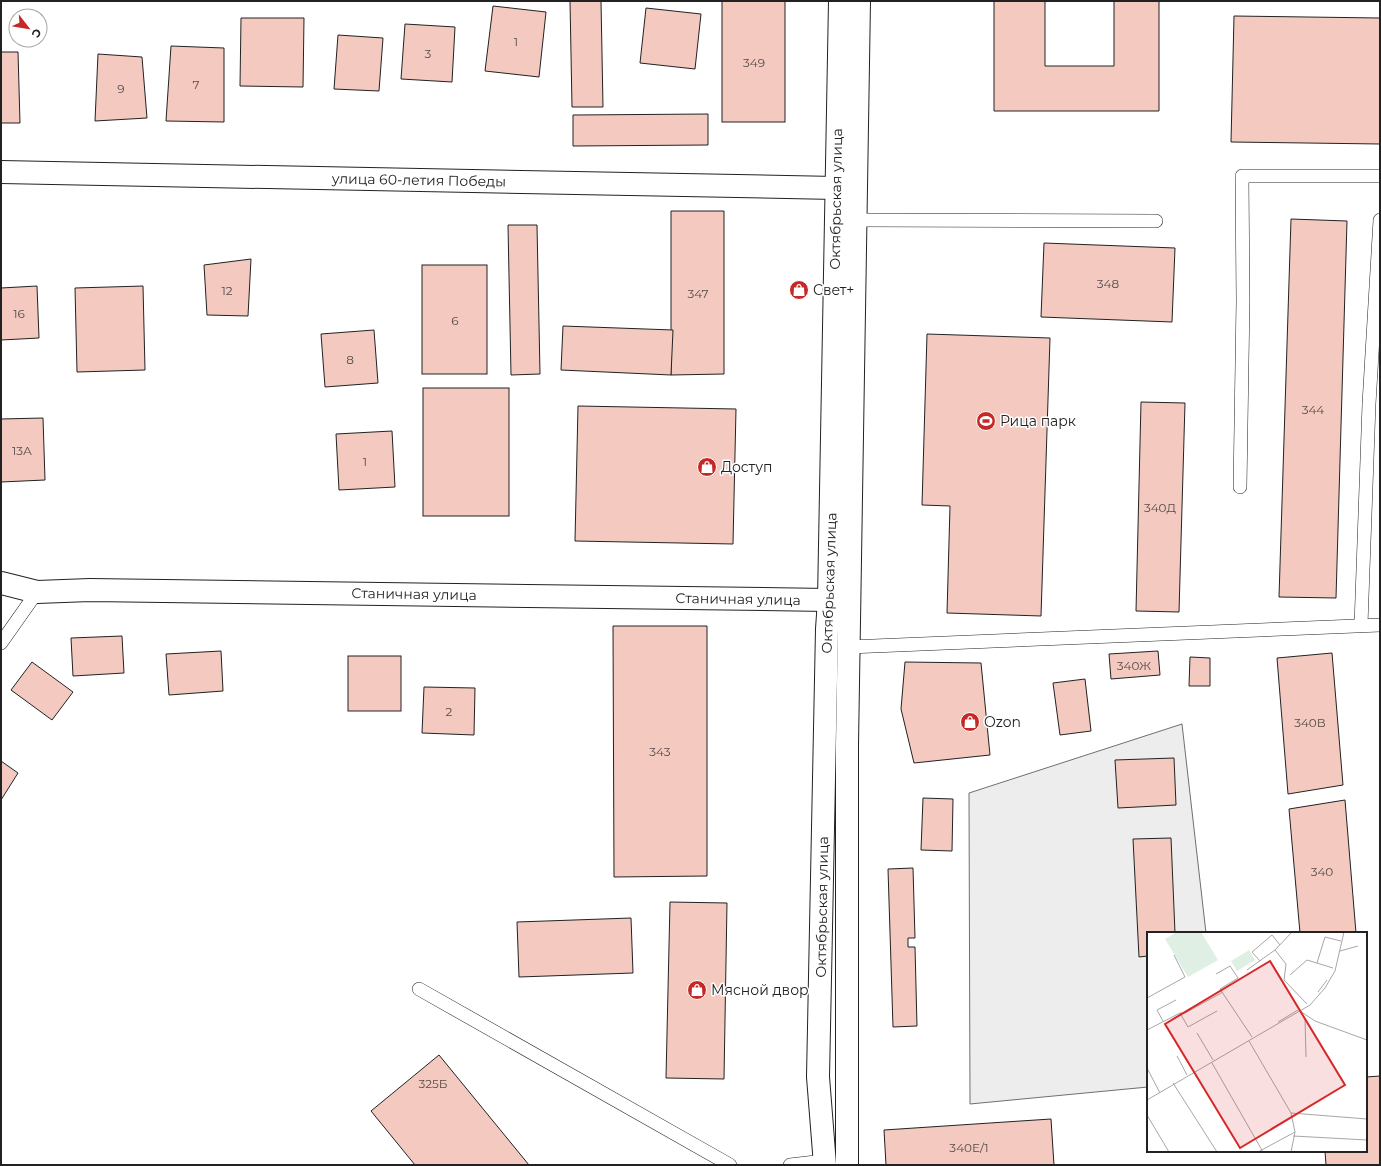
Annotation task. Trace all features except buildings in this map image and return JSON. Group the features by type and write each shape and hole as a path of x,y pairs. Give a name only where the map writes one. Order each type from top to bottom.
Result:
{"main road":[{"name":"Октябрьская улица","path":"822,1164 818,1077 827,629 829,600 840,1"},
{"name":"Октябрьская улица","path":"847,1165 847,745 859,1"},
{"name":"улица 60-летия Победы","path":"1,172 836,188"},
{"name":"Станичная улица","path":"1,583 37,592 90,590 829,600"}],"lane":[{"path":"1240,487 1243,302 1242,176 1380,176"},
{"path":"855,220 1156,221"},
{"path":"1361,625 1369,404 1380,220"},
{"path":"1,643 37,592"},
{"path":"849,647 1380,625"},
{"path":"419,989 730,1165"},
{"path":"790,1165 822,1164"}],"shaded area":[{"path":"1182,724 1206,932 1147,932 1147,1087 970,1104 969,793"}],"place":[{"name":"Свет+","path":"799,290"},
{"name":"Рица парк","path":"986,421"},
{"name":"Доступ","path":"707,467"},
{"name":"Ozon","path":"970,722"},
{"name":"Мясной двор","path":"697,990"}]}
